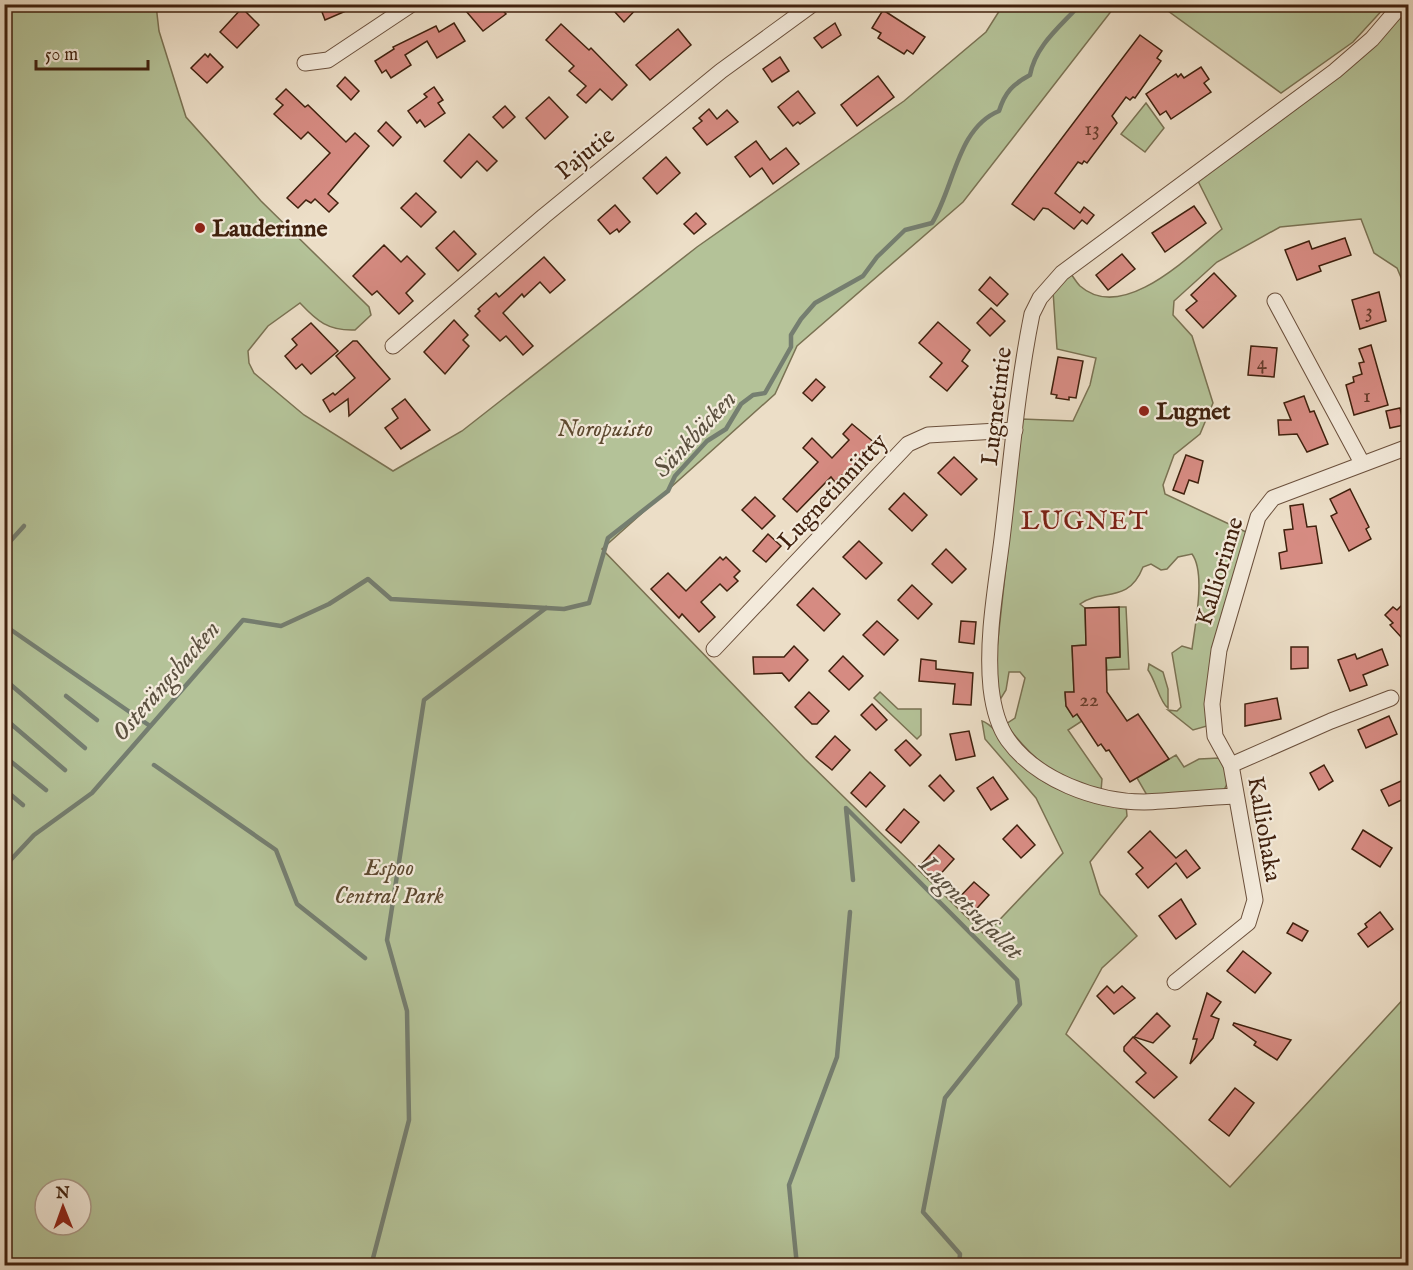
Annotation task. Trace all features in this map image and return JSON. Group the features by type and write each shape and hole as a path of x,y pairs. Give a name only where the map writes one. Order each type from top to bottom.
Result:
{"street":[{"path":"305,63 328,60 412,4"},
{"name":"Pajutie","path":"393,346 544,216 721,71 813,4"},
{"name":"Lugnetintie","path":"1235,796 1143,802 1111,799 1087,793 1052,777 1025,759 1008,740 996,711 991,689 991,659 1015,430 1032,314 1040,298 1062,273 1335,71 1372,39 1402,4"},
{"path":"1275,301 1362,463"},
{"name":"Lugnetinniitty","path":"714,649 908,444 928,435 1015,430"},
{"name":"Kalliorinne","path":"1231,765 1215,736 1212,704 1214,680 1219,650 1258,517 1273,498 1408,447"},
{"path":"1231,765 1331,720 1391,698"},
{"name":"Kalliohaka","path":"1175,982 1248,923 1255,900 1231,765"}],"green space":[{"path":"1387,4 1353,42 1281,93 1161,6 1152,5"},
{"name":"Espoo Central Park","path":"5,5 156,5 159,31 186,117 261,201 369,307 371,315 355,330 346,330 324,324 300,303 268,326 248,351 249,363 254,373 304,415 393,471 462,431 697,247 904,101 986,32 1003,5 1116,5 963,202 797,346 775,394 602,549 805,759 985,935 1063,853 1036,798 985,739 982,721 994,729 1037,777 1057,789 1126,805 1127,816 1090,862 1100,894 1137,936 1102,968 1066,1034 1230,1187 1408,994 1408,1265 5,1266"},
{"path":"1408,8 1408,294 1397,268 1374,253 1361,219 1280,227 1217,262 1174,301 1173,315 1192,336 1213,403 1200,434 1174,455 1163,485 1165,494 1246,532 1207,726 1193,730 1168,710 1177,711 1181,707 1172,653 1182,646 1192,649 1199,586 1196,563 1192,554 1178,557 1167,569 1161,570 1151,564 1143,567 1130,587 1114,594 1088,599 1080,604 1085,608 1086,645 1072,646 1074,692 1065,693 1066,706 1073,716 1077,714 1082,721 1068,730 1102,779 1101,791 1085,786 1058,774 1036,758 1006,724 1015,718 1025,678 1020,672 1009,672 1006,690 998,703 995,667 1022,419 1073,421 1090,385 1096,358 1057,349 1053,291 1069,271 1080,286 1097,296 1116,297 1135,292 1155,282 1192,254 1222,229 1198,181 1359,60"},
{"path":"1146,103 1164,128 1145,152 1121,134"},
{"path":"1119,607 1126,607 1129,669 1107,670 1106,658 1120,657"},
{"path":"1149,664 1163,672 1168,689 1168,708 1148,670"},
{"path":"880,692 898,709 921,709 921,735 917,739 874,698"},
{"path":"1176,755 1184,767 1199,759 1219,758 1227,778 1224,790 1148,797 1137,778"}],"building":[{"path":"319,4 362,4 325,20"},
{"path":"460,4 497,4 506,14 483,31"},
{"path":"621,4 641,4 624,22 614,11"},
{"path":"242,8 259,25 237,48 220,32"},
{"path":"883,10 925,37 913,54 907,50 904,54 878,38 881,33 872,28"},
{"path":"454,23 465,41 437,58 427,41 405,55 411,65 391,78 386,70 382,73 375,61 394,49 393,47 436,26 439,32"},
{"path":"835,23 841,35 822,48 814,38"},
{"path":"561,24 589,50 591,48 627,85 612,100 600,89 586,103 577,95 586,86 569,71 574,66 546,40"},
{"path":"678,29 691,45 650,80 636,65"},
{"path":"1140,35 1162,51 1157,58 1161,61 1135,98 1130,100 1126,97 1112,116 1117,123 1087,163 1078,162 1055,193 1080,213 1084,207 1094,215 1087,224 1082,220 1074,229 1048,209 1043,208 1034,220 1012,204"},
{"path":"205,54 208,57 210,54 223,67 207,83 191,68"},
{"path":"780,57 789,71 772,82 763,69"},
{"path":"1201,67 1209,79 1204,83 1211,92 1171,119 1166,111 1160,115 1146,94 1176,74 1178,77 1181,74 1184,78"},
{"path":"878,76 894,97 857,126 841,105"},
{"path":"345,77 359,91 351,100 337,86"},
{"path":"434,87 443,100 438,103 445,113 425,127 420,120 417,123 408,111 427,97 424,94"},
{"path":"286,89 305,107 308,105 346,142 355,133 369,146 328,194 338,203 329,212 315,199 311,203 306,200 298,208 287,198 330,153 308,132 301,139 274,114 283,105 276,99"},
{"path":"798,91 815,113 800,124 798,122 793,126 778,107"},
{"path":"549,97 568,117 545,139 526,118"},
{"path":"505,106 515,117 503,128 493,117"},
{"path":"709,109 717,119 727,110 738,122 707,145 693,128 702,121 699,118"},
{"path":"386,122 401,137 393,146 378,131"},
{"path":"469,134 497,161 487,171 477,161 461,178 444,161"},
{"path":"756,141 770,160 786,148 799,164 773,184 762,168 750,177 735,157"},
{"path":"666,157 680,173 657,194 643,178"},
{"path":"416,193 436,212 421,227 401,208"},
{"path":"615,205 630,222 619,232 617,229 610,234 598,220"},
{"path":"1194,206 1206,223 1165,252 1152,233"},
{"path":"696,213 706,224 694,234 684,224"},
{"path":"454,231 476,254 458,271 436,248"},
{"path":"1345,238 1351,255 1319,266 1321,271 1297,280 1285,250 1309,241 1312,249"},
{"path":"384,245 401,262 407,256 425,274 406,293 413,301 399,314 377,291 372,295 353,276"},
{"path":"1122,254 1135,269 1108,290 1096,275"},
{"path":"544,257 565,280 550,293 540,282 524,297 522,294 503,313 533,346 523,355 506,336 500,341 475,316 480,311 478,309 496,293 499,297"},
{"path":"1214,273 1236,296 1203,328 1186,310 1197,301 1191,295"},
{"path":"990,277 1008,294 997,306 979,290"},
{"path":"1379,292 1386,321 1360,329 1352,300"},
{"path":"991,308 1005,321 990,336 977,323"},
{"path":"454,320 468,335 463,340 469,346 445,374 424,352"},
{"path":"938,322 970,350 962,361 968,366 947,391 930,377 942,363 919,343"},
{"path":"311,323 338,351 311,374 302,364 296,369 285,356 297,345 292,339"},
{"path":"353,341 357,341 390,379 349,416 348,399 330,412 323,400 333,393 335,395 355,378 336,356"},
{"path":"1371,345 1388,405 1354,415 1346,385 1354,382 1353,377 1362,374 1359,363 1364,362 1359,349"},
{"path":"1251,346 1277,348 1274,377 1248,375"},
{"path":"1058,357 1083,361 1076,398 1069,397 1069,400 1056,398 1057,395 1051,394"},
{"path":"816,379 825,387 812,401 803,393"},
{"path":"1304,396 1310,412 1314,411 1328,444 1307,452 1297,434 1279,435 1278,420 1291,420 1284,403"},
{"path":"405,399 430,430 401,449 385,428 398,418 392,409"},
{"path":"1400,408 1404,425 1390,428 1386,411"},
{"path":"852,424 876,444 844,477 842,475 835,482 831,477 797,512 783,499 818,462 803,448 812,438 832,458 849,440 843,434"},
{"path":"1186,455 1203,461 1198,483 1189,480 1184,494 1173,490"},
{"path":"954,457 977,479 961,495 938,473"},
{"path":"1350,489 1369,527 1366,529 1371,539 1349,551 1331,516 1337,513 1330,499"},
{"path":"904,493 927,515 912,531 889,509"},
{"path":"755,497 775,516 762,529 742,510"},
{"path":"1303,504 1307,527 1316,526 1322,563 1281,569 1279,553 1287,551 1284,530 1293,529 1290,506"},
{"path":"768,534 781,546 766,562 753,551"},
{"path":"859,541 882,563 866,579 843,557"},
{"path":"946,549 966,569 952,583 932,564"},
{"path":"720,557 723,560 726,557 740,571 734,577 738,581 727,591 720,584 701,602 715,617 699,632 682,614 679,618 651,589 668,573 686,591"},
{"path":"912,585 932,604 918,619 898,600"},
{"path":"813,588 840,614 824,631 797,605"},
{"path":"1408,599 1408,630 1401,637 1390,625 1393,623 1385,615 1393,607 1397,610"},
{"path":"1119,607 1120,657 1106,658 1107,692 1127,721 1138,714 1169,759 1130,782 1109,750 1106,751 1101,744 1098,746 1077,714 1073,717 1066,706 1065,692 1074,692 1072,646 1086,645 1085,608"},
{"path":"877,621 898,640 884,655 863,635"},
{"path":"961,621 976,622 974,644 959,642"},
{"path":"794,646 808,660 789,681 782,673 754,674 753,657 784,657"},
{"path":"1291,647 1308,647 1308,668 1291,669"},
{"path":"1382,649 1388,665 1363,675 1367,685 1350,691 1338,660 1355,654 1357,659"},
{"path":"843,656 863,676 849,690 829,671"},
{"path":"921,659 936,661 936,669 973,673 971,705 953,704 955,684 919,681"},
{"path":"809,692 829,711 817,724 812,724 795,707"},
{"path":"1277,698 1281,719 1245,726 1245,704"},
{"path":"872,704 887,720 876,730 861,715"},
{"path":"1389,716 1397,734 1366,748 1358,730"},
{"path":"969,731 975,756 956,760 950,734"},
{"path":"835,736 850,750 832,770 816,757"},
{"path":"906,740 921,755 910,766 895,750"},
{"path":"1324,765 1333,781 1319,790 1310,773"},
{"path":"870,772 885,786 866,807 851,793"},
{"path":"940,775 954,791 944,801 929,786"},
{"path":"993,777 1008,799 991,810 977,788"},
{"path":"1401,781 1408,797 1389,806 1381,790"},
{"path":"904,809 919,822 901,843 886,830"},
{"path":"1017,825 1035,845 1021,858 1003,839"},
{"path":"1363,830 1392,848 1380,867 1352,849"},
{"path":"1150,831 1176,858 1186,850 1200,868 1187,878 1176,863 1148,888 1136,874 1143,868 1128,852"},
{"path":"939,845 954,859 936,879 920,866"},
{"path":"974,882 989,895 970,916 955,902"},
{"path":"1181,899 1196,924 1176,939 1159,916"},
{"path":"1380,912 1393,929 1368,947 1358,934 1367,927 1365,924"},
{"path":"1293,923 1308,931 1302,941 1287,933"},
{"path":"1243,951 1271,973 1255,993 1227,971"},
{"path":"1107,986 1114,993 1122,986 1135,998 1114,1014 1097,996"},
{"path":"1207,993 1221,1002 1211,1016 1219,1019 1213,1038 1190,1064 1197,1039 1193,1039"},
{"path":"1157,1013 1170,1026 1153,1043 1134,1037"},
{"path":"1234,1023 1291,1040 1277,1060 1254,1045 1256,1042 1233,1025"},
{"path":"1133,1037 1177,1077 1154,1098 1136,1082 1146,1073 1124,1051 1124,1047"},
{"path":"1235,1088 1254,1103 1229,1136 1209,1120"}],"waterway":[{"name":"Sänkbäcken","path":"4,867 34,835 92,793 243,620 281,626 329,604 368,579 391,599 564,609 589,603 608,538 668,491 675,476 707,441 726,429 741,404 753,395 765,393 791,347 791,335 815,303 863,276 877,257 905,230 932,223 958,160 974,131 985,119 999,111 1014,85 1030,75 1041,48 1075,10 1076,4"},
{"path":"4,548 24,526"},
{"path":"371,1266 409,1120 407,1011 387,940 424,700 546,608"},
{"name":"Osterängsbacken","path":"4,625 150,726"},
{"path":"4,679 85,748"},
{"name":"Osterängsbacken","path":"66,696 97,720"},
{"path":"4,718 65,770"},
{"path":"4,756 46,790"},
{"path":"154,765 276,850 297,904 365,958"},
{"path":"4,789 23,805"},
{"name":"Lugnetsufallet","path":"853,880 846,808 1017,980 1020,1004 945,1098 923,1212 960,1254 959,1266"},
{"name":"Lugnetsufallet","path":"797,1266 789,1185 837,1057 850,912"}],"place":[{"name":"Lauderinne","path":"200,228"},
{"name":"Lugnet","path":"1144,411"}],"district":[{"name":"LUGNET","path":"1085,520"}],"park label":[{"name":"Noropuisto","path":"605,428"}]}
